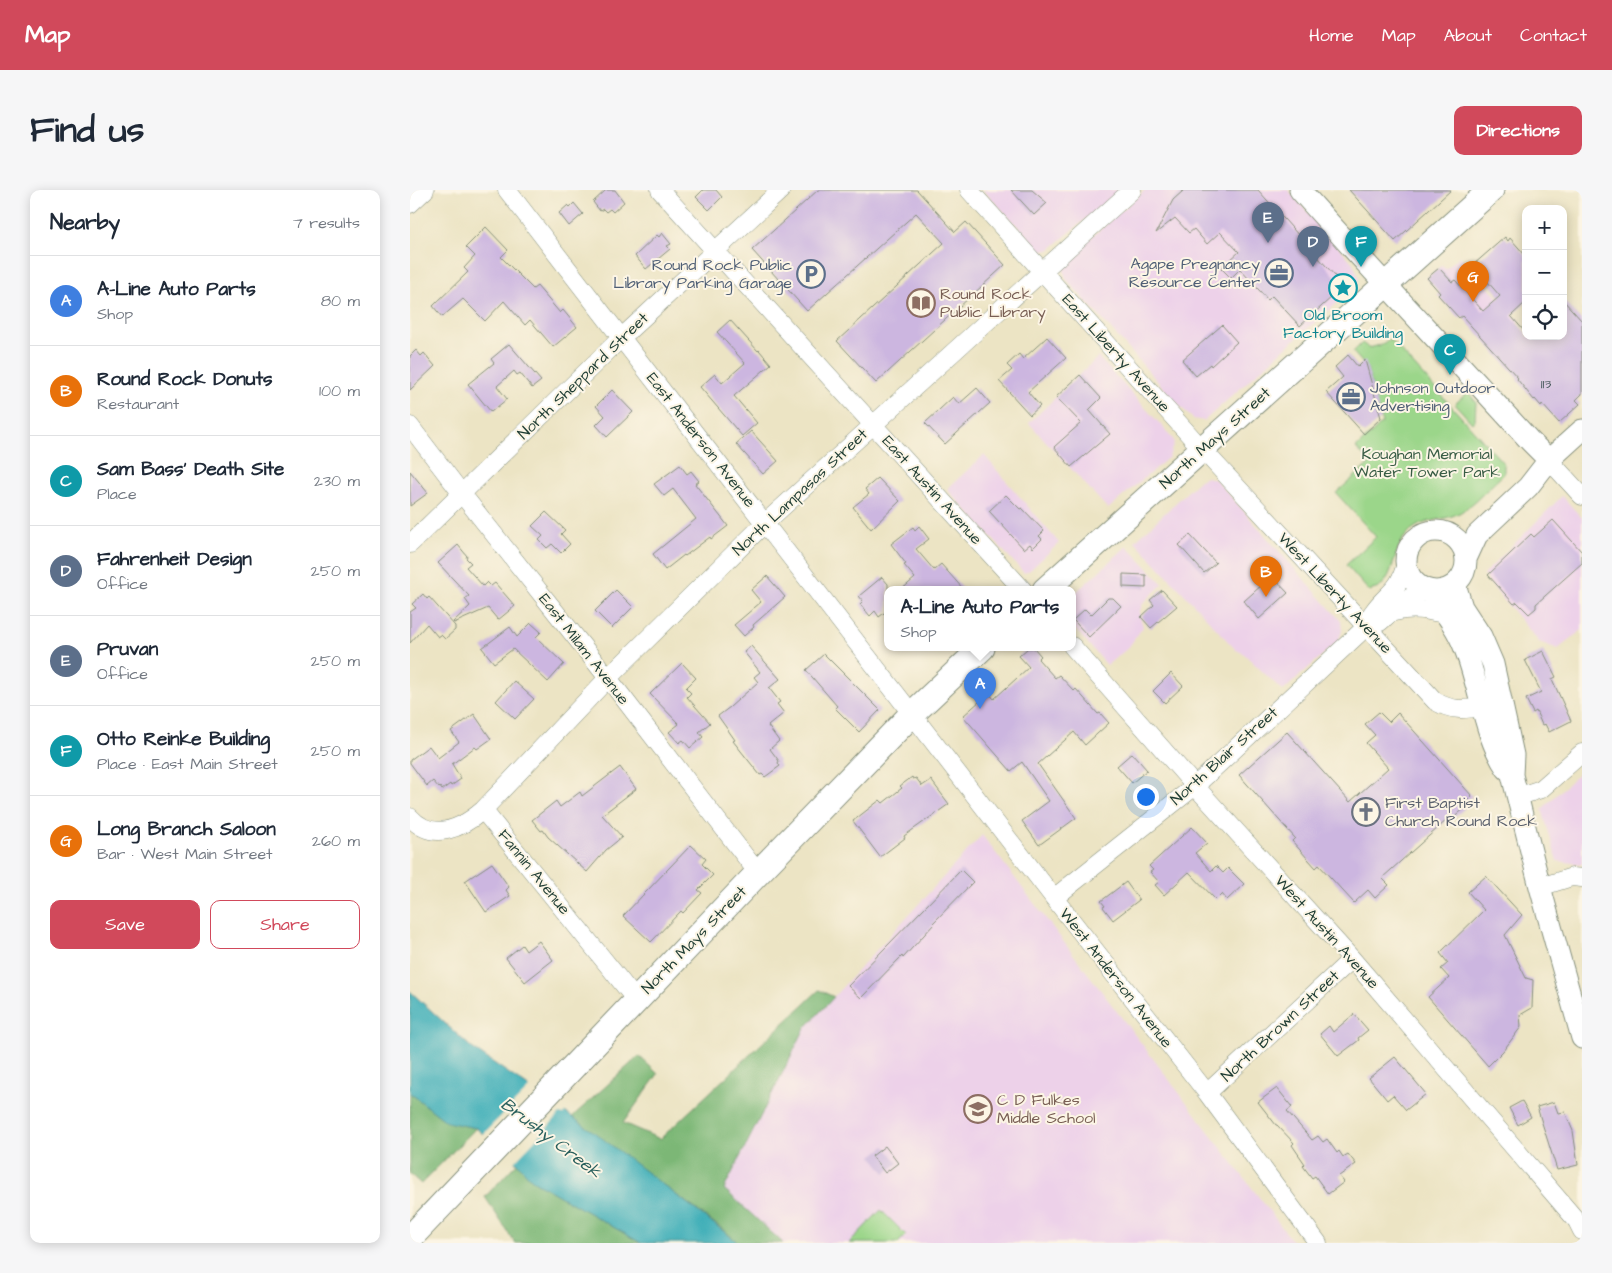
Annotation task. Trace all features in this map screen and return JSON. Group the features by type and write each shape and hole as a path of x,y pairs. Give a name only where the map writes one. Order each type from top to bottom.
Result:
{"main road":[{"name":"North Mays Street","path":"1049,586 1491,190"},
{"name":"North Mays Street","path":"410,1238 912,714 979,651"}],"street":[{"path":"410,204 425,190"},
{"name":"East Anderson Avenue","path":"507,190 912,714"},
{"name":"East Austin Avenue","path":"660,190 1019,586"},
{"name":"North Sheppard Street","path":"410,544 621,338 781,190"},
{"name":"East Liberty Avenue","path":"969,190 1043,270 1202,449"},
{"name":"North Lampasas Street","path":"484,810 608,678 765,522 1132,190"},
{"path":"1300,190 1384,285 1410,310 1582,496"},
{"name":"East Milam Avenue","path":"410,426 758,873"},
{"path":"1428,590 1444,590 1461,578 1465,569 1466,559 1477,535 1528,487 1549,460 1582,430"},
{"name":"West Liberty Avenue","path":"1202,449 1435,701 1455,710 1482,707"},
{"path":"1449,534 1469,523 1522,476 1549,460"},
{"path":"1466,559 1458,540 1449,534 1434,531 1419,536 1412,543 1407,552 1406,563 1408,573 1414,582 1428,590 1461,638 1500,758 1512,775"},
{"name":"North Blair Street","path":"1366,627 1372,613 1399,584 1406,563"},
{"path":"1455,584 1462,607 1481,636 1493,664 1513,755 1512,775 1540,887 1582,1038"},
{"name":"North Blair Street","path":"1054,898 1195,786 1366,627 1380,622 1407,599 1428,590"},
{"path":"1391,613 1413,608 1429,610 1447,616"},
{"name":"West Austin Avenue","path":"1076,651 1352,960 1580,1225"},
{"name":"West Anderson Avenue","path":"912,714 1207,1094 1318,1243"},
{"path":"1518,797 1541,789 1582,753"},
{"path":"410,817 427,828 443,831 452,830 470,821 484,810"},
{"name":"Fannin Avenue","path":"484,810 636,1000"},
{"path":"1540,887 1572,877 1582,878"},
{"name":"North Brown Street","path":"1207,1094 1352,960"}],"shaded area":[{"path":"983,190 1120,190 1049,250 1041,251"},
{"path":"1145,190 1288,190 1353,263 1359,278 1357,286 1204,421 1193,419 1175,401 1066,279 1063,268 1068,258"},
{"path":"1460,256 1519,321 1491,347 1462,316 1459,318 1438,295 1440,293 1427,278 1442,265 1446,269"},
{"path":"1098,357 1162,426 1174,442 1169,457 1108,509 1029,423"},
{"path":"984,455 1059,543 1030,570 1024,573 947,489"},
{"path":"1207,477 1216,480 1341,621 1342,631 1338,641 1283,691 1242,652 1236,650 1135,541 1200,480"},
{"path":"1562,496 1582,518 1582,630 1558,649 1539,642 1483,575"},
{"path":"1127,546 1163,584 1143,603 1139,613 1143,627 1128,648 1107,665 1076,630 1076,592"},
{"path":"1582,770 1582,864 1557,861 1542,809"},
{"name":"C D Fulkes Middle School","path":"982,835 1294,1243 783,1243 724,1190 805,1028"}],"green space":[{"name":"Koughan Memorial Water Tower Park","path":"1390,339 1504,464 1504,474 1478,499 1461,512 1426,522 1408,533 1399,546 1385,582 1379,588 1369,591 1346,565 1376,537 1336,493 1370,463 1356,448 1382,423 1367,368 1353,352 1362,343 1369,348 1384,344"},
{"path":"1468,392 1476,402 1475,420 1472,423 1455,404"},
{"path":"819,990 834,997 805,1028 724,1189 783,1243 739,1243 572,1117 639,1056 658,1074 623,1123 660,1139"},
{"path":"410,1093 447,1122 476,1128 421,1184 410,1174"},
{"path":"517,1163 532,1180 641,1243 515,1243 485,1197"},
{"path":"881,1210 906,1235 898,1243 849,1243"}],"water":[{"name":"Brushy Creek","path":"410,991 472,1048 594,1132 739,1243 641,1243 532,1180 517,1163 476,1128 447,1122 410,1093"}],"pier":[{"path":"531,1086 567,1110 563,1115 560,1114 513,1163 481,1136"}],"building":[{"path":"606,190 615,190 624,202 613,212 610,209 606,212 603,209 600,211 593,202"},
{"path":"703,190 716,190 722,197 709,210 696,197"},
{"path":"818,190 917,190 955,232 966,222 1005,265 876,383 837,341 944,243 916,213 807,311 752,250"},
{"path":"1011,190 1032,190 1047,203 1034,215"},
{"path":"1184,190 1258,190 1344,286 1300,326 1272,296 1268,300 1240,269 1231,278 1221,268 1239,252 1220,232 1207,244 1194,229 1189,233 1175,218 1156,233 1173,200"},
{"path":"1349,190 1451,190 1395,241"},
{"path":"574,203 583,214 569,226 559,213 568,205 570,207"},
{"path":"486,227 508,250 501,257 533,289 537,286 560,313 563,310 577,327 553,347 530,320 525,325 504,301 485,321 463,299 442,317 433,306 468,272 464,268 475,256 466,247"},
{"path":"662,233 671,244 667,246 670,249 646,269 635,256 657,235 659,237"},
{"path":"1505,237 1508,241 1510,238 1522,252 1522,306 1511,316 1522,328 1522,340 1567,340 1567,304 1582,321 1582,394 1576,400 1580,404 1559,423 1542,404 1541,406 1534,400 1518,378 1462,316 1459,318 1438,295 1440,293 1427,278 1439,268 1452,282 1455,280 1483,311 1500,296 1473,265"},
{"path":"730,320 771,364 734,396 757,423 742,436 700,387 715,374 722,383 745,363 717,332"},
{"path":"1222,325 1237,342 1211,366 1210,364 1196,376 1182,360"},
{"path":"1047,337 1066,358 1028,392 1040,406 1030,415 999,381 1012,370 1007,365 1019,354 1023,359"},
{"path":"509,344 541,381 532,388 520,373 517,375 514,371 497,386 507,399 491,412 468,384 494,363 491,359"},
{"path":"416,350 421,356 424,353 435,366 410,390 410,356"},
{"name":"Johnson Outdoor Advertising","path":"1348,355 1358,367 1365,360 1381,418 1364,434 1326,392 1343,377 1335,367"},
{"path":"1080,375 1101,398 1089,410 1110,434 1071,467 1054,447 1081,423 1056,397"},
{"path":"977,388 990,403 945,444 925,423 953,397 959,404"},
{"path":"612,390 633,412 607,437 596,425 605,416 596,406"},
{"path":"751,431 778,461 763,474 736,444"},
{"path":"680,465 687,474 691,471 699,481 695,484 728,526 665,570 653,554 696,519 673,489 664,496 654,484"},
{"path":"410,471 428,493 410,506"},
{"path":"878,478 900,501 871,529 853,507 869,494 865,489"},
{"path":"1006,495 1020,509 1022,508 1044,531 1039,536 1042,539 1033,548 1030,544 1024,549 989,511"},
{"path":"546,512 565,530 561,534 570,544 561,553 552,544 547,548 539,540 543,536 532,526"},
{"path":"1553,520 1582,552 1582,563 1536,604 1536,608 1529,614 1517,602 1514,604 1488,575 1531,534 1534,537"},
{"path":"919,526 929,539 916,549 934,570 941,564 960,586 906,586 915,578 891,544 913,527 915,530"},
{"path":"1190,535 1216,563 1204,573 1179,545"},
{"path":"458,545 471,563 466,567 483,586 487,582 491,586 495,583 515,606 498,620 488,608 453,622 470,606 465,599 469,596 438,563"},
{"path":"1123,574 1146,575 1146,588 1123,587"},
{"path":"767,576 785,597 753,625 754,627 744,636 734,625 761,602 751,590"},
{"path":"1272,576 1288,593 1259,619 1244,601"},
{"path":"882,577 888,584 888,586 884,586 884,613 879,617 875,611 870,616 860,604 863,601 859,596"},
{"path":"616,590 633,607 612,628 595,611"},
{"path":"1162,590 1177,606 1151,628 1141,617 1154,605 1150,600"},
{"path":"423,594 427,599 429,597 455,626 455,630 445,639 441,635 438,637 427,624 410,643 410,612 416,608 412,604"},
{"path":"1108,598 1113,598 1121,606 1089,637 1076,623 1076,617 1085,609 1091,615"},
{"path":"531,623 541,632 536,637 564,664 548,682 513,649 494,663 482,648 510,627 517,637"},
{"path":"751,646 780,679 769,688 780,702 777,704 784,713 768,726 779,741 770,749 779,761 780,766 765,777 762,774 760,775 733,741 735,740 718,716 758,682 754,677 760,672 744,652"},
{"path":"1025,651 1037,651 1041,656 1038,659 1055,678 1059,675 1074,691 1076,689 1098,714 1100,713 1109,723 1085,745 1074,732 1038,764 1076,818 1039,845 1022,821 1049,801 1022,762 1011,771 963,716 989,693 994,699 1029,667 1019,656"},
{"path":"1543,651 1556,677 1552,679 1571,721 1549,732 1545,724 1542,725 1536,711 1533,713 1526,699 1541,692 1525,660"},
{"path":"824,654 880,710 859,732 835,708 837,706 806,670"},
{"path":"682,663 696,678 686,688 691,693 687,697 710,723 699,732 703,737 690,748 683,740 679,743 669,732 679,724 650,694"},
{"path":"1171,673 1183,686 1165,703 1153,691"},
{"path":"514,681 534,699 515,719 496,701"},
{"name":"First Baptist Church Round Rock","path":"1379,712 1389,722 1398,713 1472,796 1465,803 1467,806 1450,821 1448,819 1382,878 1389,885 1375,898 1368,890 1354,903 1319,865 1316,868 1292,841 1295,838 1239,775 1287,732 1350,802 1388,768 1366,743 1375,735 1365,724"},
{"path":"474,714 491,739 477,749 475,747 452,764 461,779 442,790 433,781 427,786 410,763 410,760 429,746 438,758 459,742 451,731"},
{"path":"1132,753 1147,770 1132,783 1117,766"},
{"path":"620,767 636,789 602,815 622,837 606,850 587,872 548,837 543,830 541,831 532,820 556,801 560,807 580,792 582,796"},
{"path":"912,777 913,779 916,778 922,786 931,780 949,804 904,836 905,838 880,857 853,821 880,800 883,803 902,788 900,786"},
{"path":"1192,827 1207,843 1195,853 1211,871 1216,866 1223,873 1228,868 1244,884 1227,900 1222,894 1216,900 1189,872 1164,895 1155,885 1159,882 1150,872 1153,870 1149,866"},
{"path":"691,845 706,859 702,864 713,875 698,890 702,893 683,913 681,911 651,942 623,916"},
{"path":"492,863 509,887 506,890 510,896 486,912 465,881"},
{"path":"961,870 973,882 933,923 903,958 902,956 861,998 848,986"},
{"name":"First Baptist Church Round Rock","path":"1486,876 1522,915 1505,935 1526,978 1533,980 1532,1008 1520,1015 1521,1027 1503,1051 1488,1066 1428,997 1449,978 1441,969 1448,963 1440,953 1484,910 1468,892"},
{"path":"1126,882 1139,900 1113,920 1103,907 1105,906 1101,901"},
{"path":"539,941 553,960 525,982 506,958 522,945 526,951"},
{"path":"1354,1014 1368,1030 1358,1038 1359,1040 1338,1056 1320,1034 1329,1026 1333,1032"},
{"path":"1395,1057 1426,1094 1406,1110 1393,1095 1387,1100 1369,1078"},
{"path":"1277,1088 1292,1107 1287,1111 1312,1140 1318,1136 1323,1142 1327,1139 1337,1153 1339,1151 1343,1157 1348,1154 1356,1164 1339,1176 1344,1182 1328,1194 1315,1176 1312,1178 1303,1166 1305,1164 1292,1145 1294,1143 1276,1125 1258,1102"},
{"path":"1522,1101 1531,1117 1518,1125 1509,1108"},
{"path":"1554,1102 1558,1113 1565,1112 1573,1131 1578,1165 1557,1170 1537,1107"},
{"path":"885,1146 898,1163 885,1173 872,1156"}],"place":[{"name":"Pruvan","path":"1268,243"},
{"name":"Fahrenheit Design","path":"1313,267"},
{"name":"Otto Reinke Building","path":"1361,267"},
{"name":"Agape Pregnancy Resource Center","path":"1279,273"},
{"name":"Round Rock Public Library Parking Garage","path":"811,274"},
{"name":"Old Broom Factory Building","path":"1343,288"},
{"name":"Long Branch Saloon","path":"1473,302"},
{"name":"Round Rock Public Library","path":"921,303"},
{"name":"Sam Bass' Death Site","path":"1450,375"},
{"name":"Johnson Outdoor Advertising","path":"1351,397"},
{"name":"Round Rock Donuts","path":"1266,597"},
{"name":"A-Line Auto Parts","path":"980,709"},
{"name":"First Baptist Church Round Rock","path":"1366,812"},
{"name":"C D Fulkes Middle School","path":"978,1109"}]}
